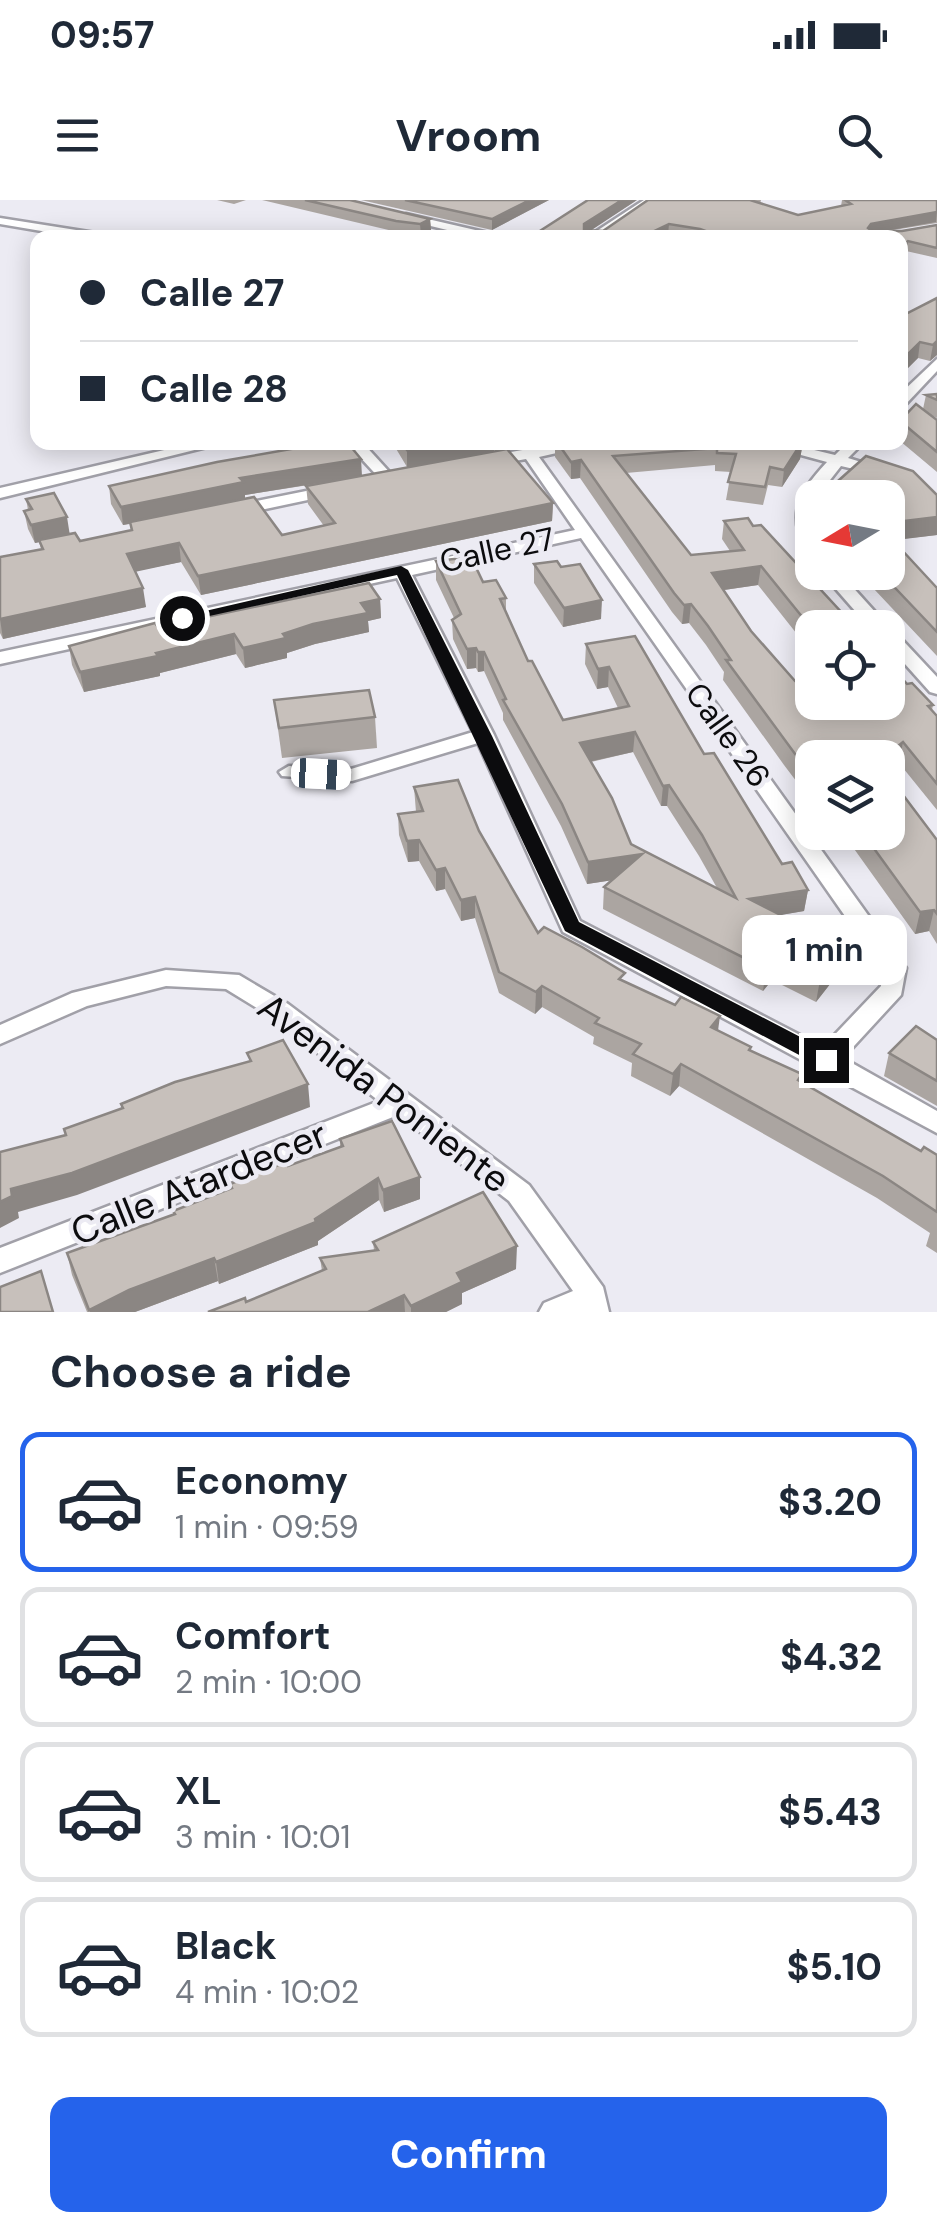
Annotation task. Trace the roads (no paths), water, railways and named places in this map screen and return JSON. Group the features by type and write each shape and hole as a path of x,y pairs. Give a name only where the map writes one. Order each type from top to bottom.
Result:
{"street":[{"path":"604,230 651,200"},
{"path":"386,212 463,230"},
{"path":"0,221 57,230"},
{"path":"909,399 937,362"},
{"path":"0,493 185,450"},
{"path":"361,450 388,479"},
{"path":"476,462 544,450"},
{"path":"791,450 897,474"},
{"path":"822,480 849,450"},
{"name":"Calle 26","path":"530,452 894,968 892,989 826,1060"},
{"path":"369,483 406,476"},
{"path":"214,515 349,487"},
{"name":"Calle 27","path":"0,658 583,532"},
{"path":"401,570 484,736 571,926 826,1060 937,1124"},
{"path":"845,590 864,610"},
{"path":"905,653 937,688"},
{"path":"289,772 352,775 484,736"},
{"name":"Avenida Poniente","path":"0,1035 81,999 166,978 232,981 279,1010 519,1193 593,1304"},
{"name":"Calle Atardecer","path":"0,1261 398,1104"},
{"path":"554,1312 593,1304"}]}
